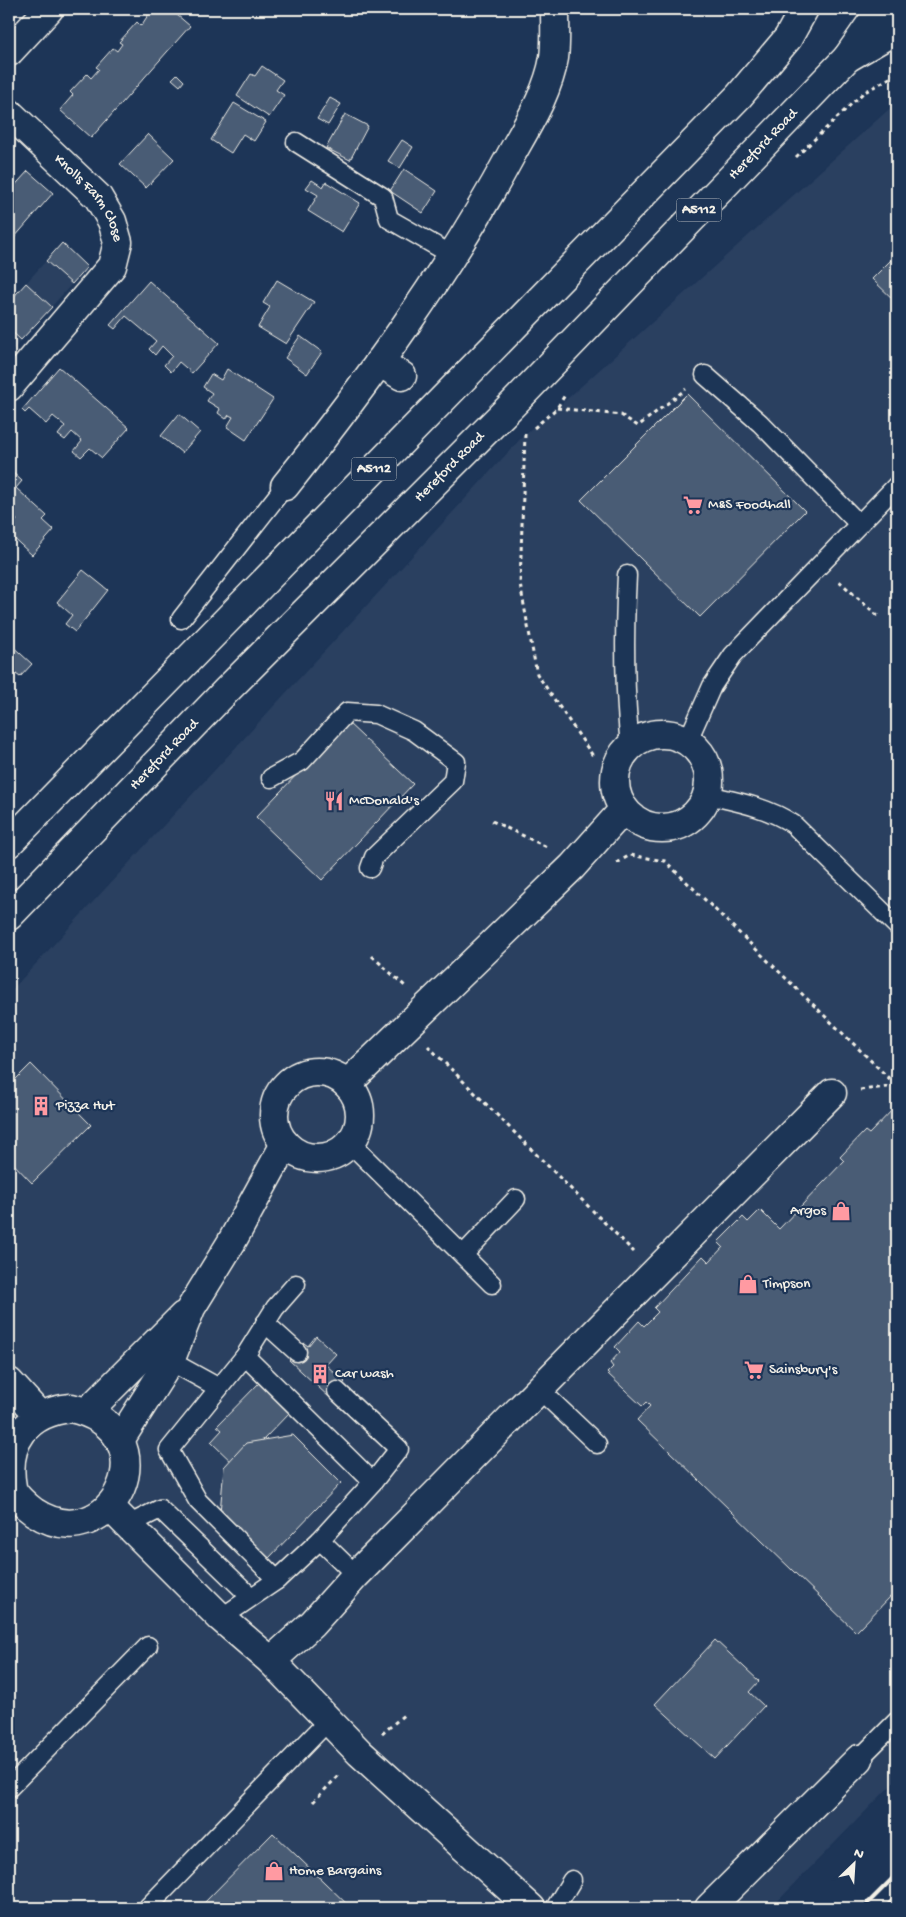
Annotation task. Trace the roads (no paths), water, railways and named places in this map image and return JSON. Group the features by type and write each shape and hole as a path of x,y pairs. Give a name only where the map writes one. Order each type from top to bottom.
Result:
{"street":[{"path":"9,52 49,9"},
{"path":"285,486 346,409 379,362 452,255 495,184 541,100 554,58 555,9"},
{"name":"A5112","path":"9,843 740,96 788,38 804,9"},
{"path":"846,58 881,9"},
{"name":"Hereford Road","path":"9,916 226,691 517,399 846,58 897,29"},
{"name":"Knolls Farm Close","path":"9,113 98,197 112,221 118,242 112,266 9,387"},
{"path":"379,362 402,376"},
{"path":"658,733 673,734 688,740 700,751 707,764 710,779 708,794 702,808 691,819 678,826 663,829 648,826 635,820 624,809 618,797 615,784 616,770 621,757 630,746 642,737 658,733"},
{"path":"348,1084 572,868 624,809"},
{"path":"318,1071 334,1075 348,1084 357,1097 360,1113 358,1128 350,1143 332,1155 310,1158 296,1153 285,1144 277,1132 273,1118 277,1098 289,1081 301,1074 318,1071"},
{"path":"271,1661 312,1624 356,1575 832,1093"},
{"path":"120,1440 170,1361 191,1308 231,1243 285,1144"},
{"path":"87,1412 191,1308"},
{"path":"9,1382 40,1416"},
{"path":"71,1408 87,1412 101,1418 120,1440 125,1457 125,1475 120,1492 109,1506 96,1517 79,1523 61,1523 44,1519 10,1490 12,1437 40,1416 55,1410 71,1408"},
{"path":"109,1506 221,1618 271,1661 360,1753 531,1908"},
{"path":"709,1908 859,1759"}],"lane":[{"path":"296,142 382,197 389,219 452,255"},
{"path":"705,375 760,423 859,524"},
{"path":"181,619 285,486"},
{"path":"688,740 712,686 733,655 897,486"},
{"path":"627,575 625,625 626,707 630,746"},
{"path":"271,778 302,761 346,712 376,714 414,731 456,762 453,781 374,857 370,868"},
{"path":"708,794 777,814 793,824 897,926"},
{"path":"350,1143 492,1284"},
{"path":"463,1255 516,1199"},
{"path":"278,1580 198,1501 169,1450 245,1356 275,1308 296,1284"},
{"path":"265,1323 297,1352"},
{"path":"245,1356 373,1482"},
{"path":"170,1361 219,1388"},
{"path":"539,1389 598,1444"},
{"path":"221,1618 278,1580 320,1540 373,1482 399,1449 337,1391"},
{"path":"128,1525 160,1509 251,1597"},
{"path":"320,1540 356,1575"},
{"path":"9,1788 148,1646"},
{"path":"859,1759 897,1721"},
{"path":"147,1908 328,1722"},
{"path":"555,1908 572,1880"}],"railway":[{"path":"863,1908 897,1874"},
{"path":"885,1908 897,1896"}],"place":[{"name":"M&S Foodhall","path":"693,505"},
{"name":"McDonald's","path":"334,801"},
{"name":"Pizza Hut","path":"41,1106"},
{"name":"Argos","path":"841,1211"},
{"name":"Timpson","path":"748,1284"},
{"name":"Sainsbury's","path":"754,1370"},
{"name":"Car wash","path":"320,1374"},
{"name":"Home Bargains","path":"274,1871"}]}
